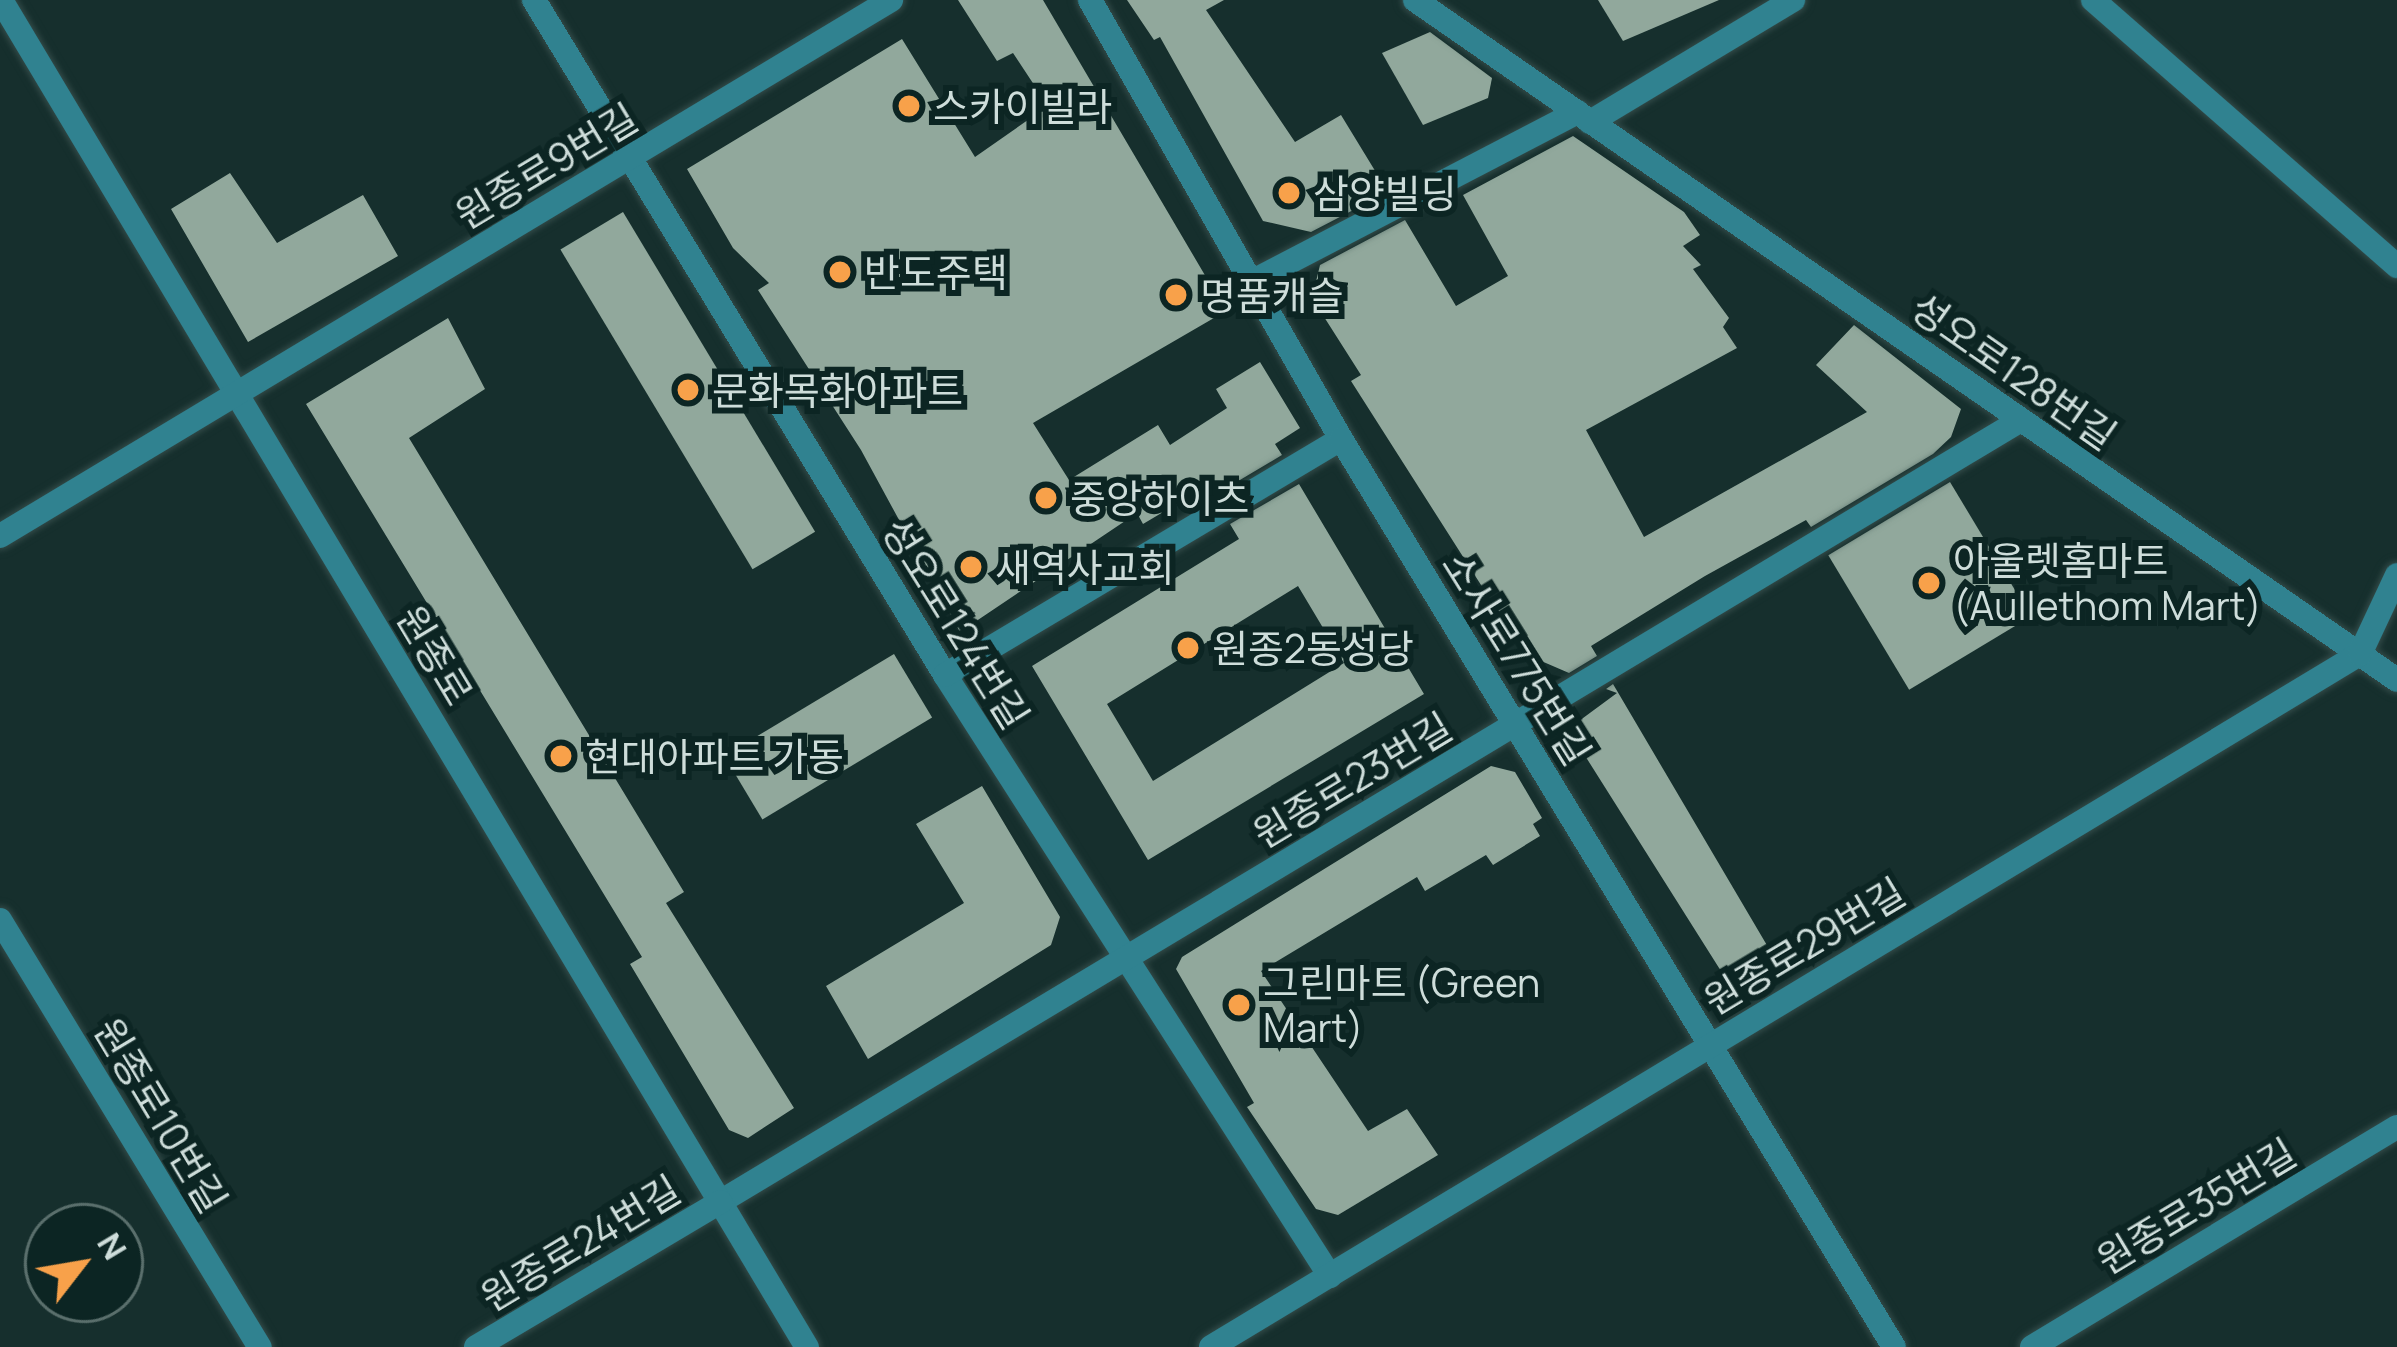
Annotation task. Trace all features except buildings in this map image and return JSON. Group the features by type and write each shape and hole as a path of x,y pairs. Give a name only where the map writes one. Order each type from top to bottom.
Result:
{"street":[{"name":"원종로","path":"1,0 807,1347"},
{"name":"성오로124번길","path":"534,0 945,675 1330,1276"},
{"name":"원종로9번길","path":"237,394 891,0"},
{"name":"소사로775번길","path":"1090,0 1341,440 1894,1347"},
{"name":"성오로128번길","path":"1415,0 2397,680"},
{"path":"1251,282 1583,117 1792,0"},
{"path":"2093,0 2397,266"},
{"path":"0,536 237,394"},
{"name":"원종로23번길","path":"720,1202 2021,420"},
{"path":"945,675 1341,440"},
{"path":"2360,654 2397,575"},
{"name":"원종로29번길","path":"1211,1347 2360,654"},
{"name":"원종로10번길","path":"0,920 260,1347"},
{"name":"원종로35번길","path":"2032,1347 2397,1127"},
{"name":"원종로24번길","path":"476,1347 720,1202"}],"place":[{"name":"스카이빌라","path":"909,106"},
{"name":"삼양빌딩","path":"1289,193"},
{"name":"반도주택","path":"840,272"},
{"name":"명품캐슬","path":"1176,295"},
{"name":"문화목화아파트","path":"688,390"},
{"name":"중앙하이츠","path":"1046,498"},
{"name":"새역사교회","path":"971,567"},
{"name":"아울렛홈마트 (Aullethom Mart)","path":"1929,583"},
{"name":"원종2동성당","path":"1188,648"},
{"name":"현대아파트 가동","path":"561,756"},
{"name":"그린마트 (Green Mart)","path":"1239,1005"}]}
